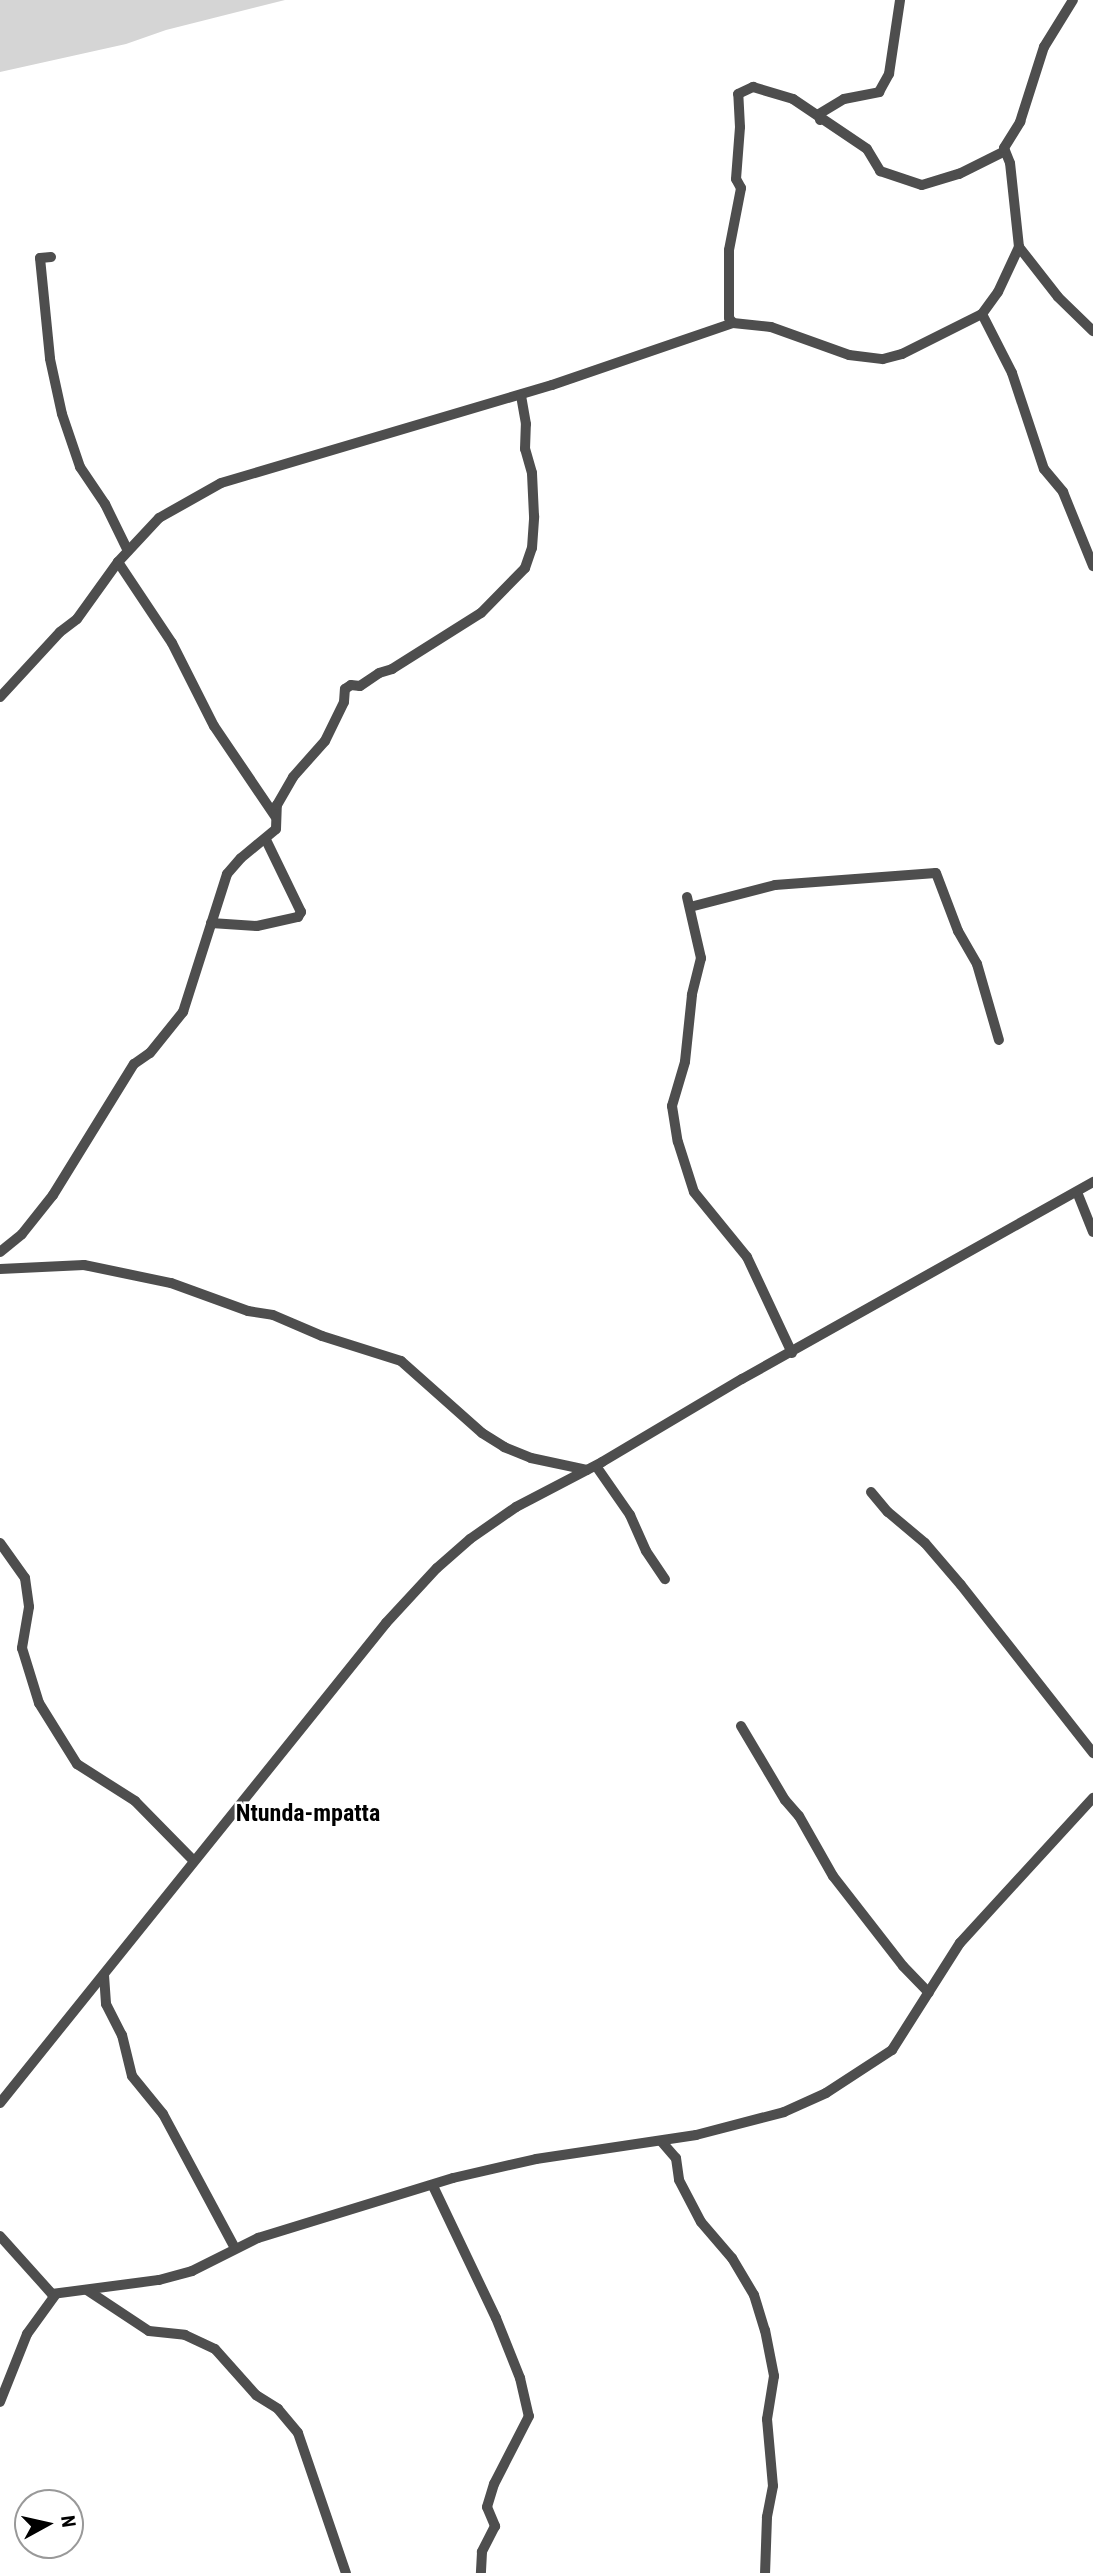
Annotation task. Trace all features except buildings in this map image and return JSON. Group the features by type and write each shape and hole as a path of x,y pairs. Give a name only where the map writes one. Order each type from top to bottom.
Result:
{"street":[{"path":"820,120 819,114 844,99 879,92 889,74 900,0"},
{"path":"733,323 729,318 729,250 741,188 736,179 740,127 738,94 753,87 793,99 820,120 867,149 880,171 922,185 959,174 1005,152 1024,110 1044,47 1073,0"},
{"path":"0,696 60,632 77,619 118,562 159,518 220,483 521,395 733,323 771,327 849,355 883,359 902,354 982,314 998,292 1019,247 1010,163 1005,152"},
{"path":"1019,247 1058,297 1093,331"},
{"path":"51,257 40,258 50,359 62,414 80,467 105,504 128,551"},
{"path":"982,314 1012,373 1044,469 1063,492 1093,566"},
{"path":"0,1252 22,1234 53,1195 134,1064 150,1053 183,1012 227,874 241,858 276,829 277,804 293,777 325,741 348,686 360,686 379,673 392,669 481,613 524,568 531,548 534,516 532,472 525,449 526,424 521,395"},
{"path":"118,562 172,643 214,726 275,816"},
{"path":"211,923 257,926 298,917 302,912 266,840"},
{"path":"792,1353 740,1246 694,1192 678,1142 672,1106 685,1062 692,995 701,958 688,902 775,886 936,873 958,931 977,964 999,1040"},
{"path":"0,2103 386,1623 437,1567 516,1507 592,1468 1093,1182"},
{"path":"1077,1192 1093,1231"},
{"path":"0,1269 84,1265 171,1283 248,1311 273,1315 322,1336 401,1361 482,1433 504,1447 531,1458 592,1468 630,1515 646,1551 665,1579"},
{"path":"871,1492 888,1511 925,1543 961,1585 1093,1753"},
{"path":"0,1543 25,1578 30,1607 22,1648 39,1703 77,1764 135,1801 193,1860"},
{"path":"741,1726 785,1800 799,1816 833,1876 903,1966 929,1993"},
{"path":"0,2236 48,2291 56,2294 87,2290 177,2276 235,2248 306,2222 536,2159 661,2141 766,2118 826,2093 892,2050 960,1943 1093,1798"},
{"path":"104,1975 106,2004 122,2035 132,2076 163,2115 235,2248"},
{"path":"661,2141 676,2158 679,2180 701,2222 732,2259 754,2295 765,2330 774,2376 767,2419 774,2486 767,2517 765,2573"},
{"path":"433,2186 496,2318 520,2378 529,2416 494,2484 487,2507 495,2526 482,2552 481,2573"},
{"path":"87,2290 149,2331 186,2335 215,2349 256,2395 278,2409 298,2433 346,2573"},
{"path":"0,2402 27,2334 56,2294"}],"shaded area":[{"path":"0,0 285,0 166,30 126,44 0,72"}],"district":[{"name":"Ntunda-mpatta","path":"308,1814"}]}
